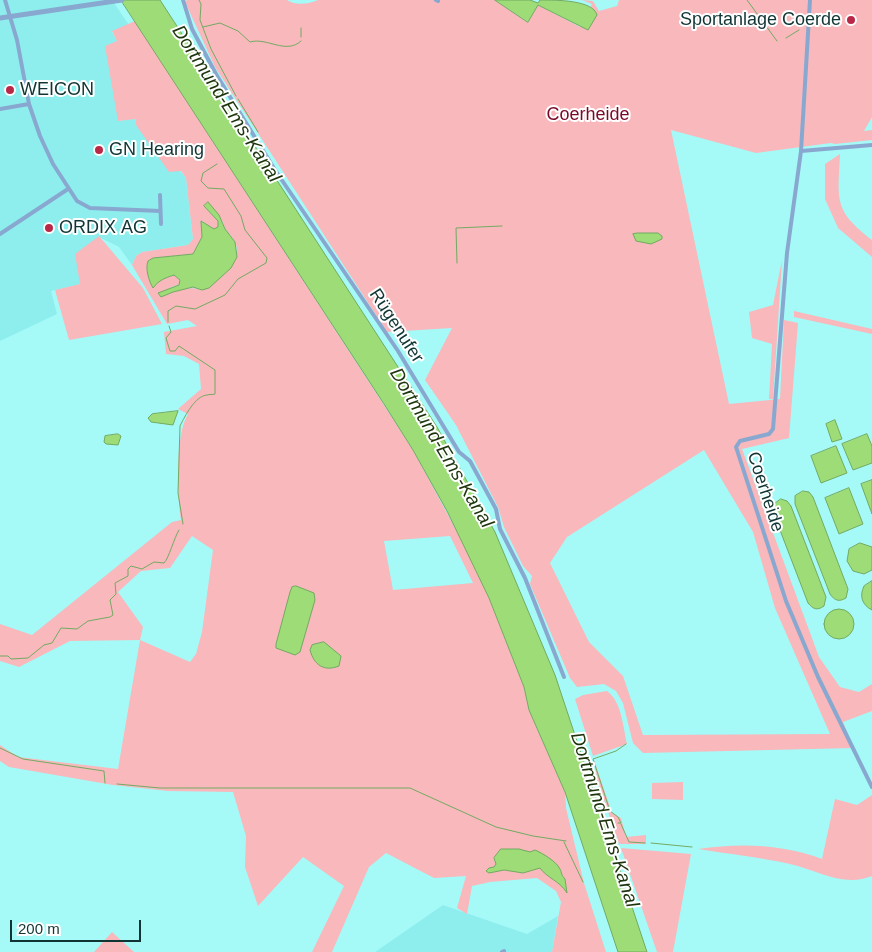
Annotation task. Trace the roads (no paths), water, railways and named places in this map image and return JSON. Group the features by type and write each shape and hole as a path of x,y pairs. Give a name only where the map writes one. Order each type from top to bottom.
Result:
{"street":[{"path":"5,0 17,40 29,104 40,136 68,189 77,201 90,208 160,211"},
{"path":"0,18 122,0"},
{"name":"Rügenufer","path":"183,0 192,29 216,74 275,170 398,352 459,452 470,461 476,470 496,508 500,529 525,578 564,676"},
{"name":"Coerheide","path":"810,0 801,151 787,252 773,429 769,434 740,441 736,447 786,601 818,677 872,788"},
{"path":"0,109 29,104"},
{"path":"801,151 872,145"},
{"path":"0,234 68,189"},
{"path":"160,195 161,224"}],"water":[{"name":"Dortmund-Ems-Kanal","path":"121,0 160,0 437,427 495,532 555,675 647,952 618,952 565,792 529,710 524,687 489,598 447,511 413,450 384,404"},
{"path":"495,0 530,0 538,3 540,0 573,2 589,6 597,15 588,30 538,5 528,22"},
{"path":"208,202 219,215 225,229 235,242 237,257 231,268 209,288 202,290 193,287 161,297 158,293 179,285 180,280 174,275 162,280 153,288 148,275 148,261 153,258 193,254 202,237 201,221 214,229 218,227 218,221 204,206"},
{"path":"658,233 662,236 662,239 651,244 636,241 633,234"},
{"path":"178,411 173,425 151,422 148,418 152,414"},
{"path":"835,420 842,439 832,442 826,424"},
{"path":"118,434 121,436 118,445 106,444 104,442 105,436"},
{"path":"867,434 872,446 872,463 853,470 842,444"},
{"path":"836,446 847,473 821,483 811,456"},
{"path":"872,480 872,514 861,484"},
{"path":"849,488 863,524 839,534 825,498"},
{"path":"803,491 809,492 813,497 848,589 844,599 837,600 830,594 795,504 795,496"},
{"path":"781,499 787,501 791,506 826,597 824,606 817,609 808,603 773,512 773,505"},
{"path":"860,543 872,547 872,570 864,574 853,571 847,561 849,549"},
{"path":"872,581 872,610 864,603 862,590 864,586"},
{"path":"296,586 314,593 315,600 300,652 295,655 276,648 276,644 290,592 292,587"},
{"path":"839,609 850,613 854,624 850,635 839,639 828,635 824,624 828,613"},
{"path":"324,642 341,656 339,666 324,668 314,660 310,650 312,645"},
{"path":"501,849 519,849 530,852 535,850 549,858 560,869 565,879 567,893 561,885 540,868 523,873 504,870 489,873 486,871 494,867 496,864 494,858"}],"waterway":[{"name":"Dortmund-Ems-Kanal","path":"199,0 201,4 200,20 211,49 236,96"},
{"path":"747,0 777,41"},
{"path":"203,27 220,23 238,31 250,42 256,41 289,46 301,41"},
{"path":"301,28 301,37"},
{"path":"786,38 799,30"},
{"name":"Dortmund-Ems-Kanal","path":"238,99 258,132"},
{"path":"168,322 168,311 176,306 195,309 225,295 238,279 266,263 267,258 245,230 241,216 224,189 208,188 201,181 203,173 217,164"},
{"path":"457,263 456,228 502,226"},
{"path":"169,326 171,332 166,338 170,351 175,351 179,346 215,370 215,394 198,399 180,426 178,493 183,524"},
{"path":"0,656 8,656 11,659 28,658 44,645 52,643 61,628 77,629 88,621 113,615 110,600 116,594 115,583 128,576 128,569 131,566 142,569 154,562 164,563 179,530"},
{"name":"Dortmund-Ems-Kanal","path":"618,823 621,823 618,817 610,811 593,759 616,751 626,744"},
{"path":"0,748 23,759 104,771 105,783"},
{"path":"117,784 160,788 410,788 496,827 533,836 566,841"},
{"name":"Dortmund-Ems-Kanal","path":"621,824 629,842 645,843"},
{"path":"564,842 583,882"},
{"path":"651,843 692,847"}],"place":[{"name":"Sportanlage Coerde","path":"851,20"},
{"name":"WEICON","path":"10,90"},
{"name":"GN Hearing","path":"99,150"},
{"name":"ORDIX AG","path":"49,228"}]}
